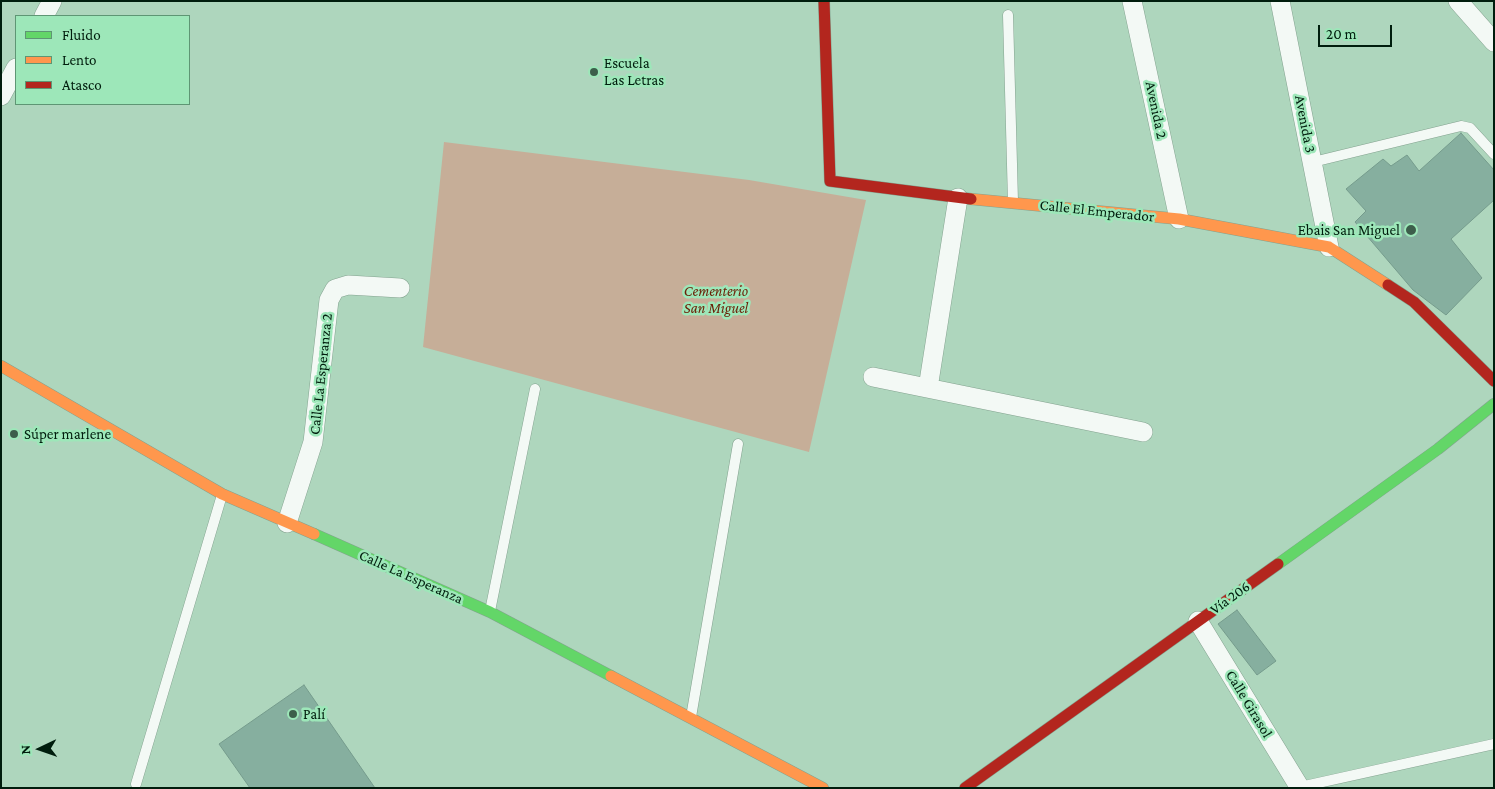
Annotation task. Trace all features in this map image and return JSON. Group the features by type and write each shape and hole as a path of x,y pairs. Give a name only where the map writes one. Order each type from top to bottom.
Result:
{"street":[{"path":"45,15 52,1"},
{"name":"Calle El Emperador","path":"824,1 830,181 958,198 1179,219 1329,247 1414,302 1494,381"},
{"name":"Avenida 2","path":"1132,1 1179,219"},
{"name":"Avenida 3","path":"1280,1 1329,247"},
{"path":"1458,1 1494,42"},
{"path":"1,96 15,70"},
{"path":"928,388 958,198"},
{"name":"Calle La Esperanza 2","path":"287,523 313,442 329,300 335,289 348,285 400,288"},
{"name":"Calle La Esperanza","path":"1,366 222,494 490,612 822,788"},
{"path":"873,377 1143,432"},
{"name":"Vía 206","path":"965,788 1438,449 1494,404"},
{"name":"Calle Girasol","path":"1198,621 1300,787"}],"lane":[{"path":"1008,14 1013,202"},
{"path":"1313,162 1461,126 1470,128 1494,154"},
{"path":"490,612 536,389"},
{"path":"691,718 738,444"},
{"path":"136,784 222,494"},
{"path":"1300,787 1494,744"}],"green space":[{"name":"Cementerio San Miguel","path":"444,142 749,180 866,200 809,452 423,347"}],"building":[{"name":"Ebais San Miguel","path":"1461,133 1494,170 1494,200 1451,239 1482,278 1446,315 1413,290 1355,222 1366,211 1346,189 1383,159 1391,166 1407,155 1419,171"},
{"path":"1237,610 1276,661 1257,675 1218,624"},
{"name":"Palí","path":"304,685 375,788 250,788 219,744"}],"traffic: fast":[{"path":"1278,564 1438,449 1494,404"},
{"path":"314,534 490,612 611,676"}],"traffic: slow":[{"path":"971,199 1179,219 1329,247 1388,285"},
{"path":"1,366 222,494 314,534"},
{"path":"611,676 823,788"}],"traffic: jam":[{"path":"824,1 830,181 971,199"},
{"path":"1388,285 1414,302 1494,381"},
{"path":"965,788 1278,564"}],"place":[{"name":"Escuela Las Letras","path":"594,72"},
{"name":"Ebais San Miguel","path":"1411,230"},
{"name":"Súper marlene","path":"14,434"},
{"name":"Palí","path":"293,714"}]}
